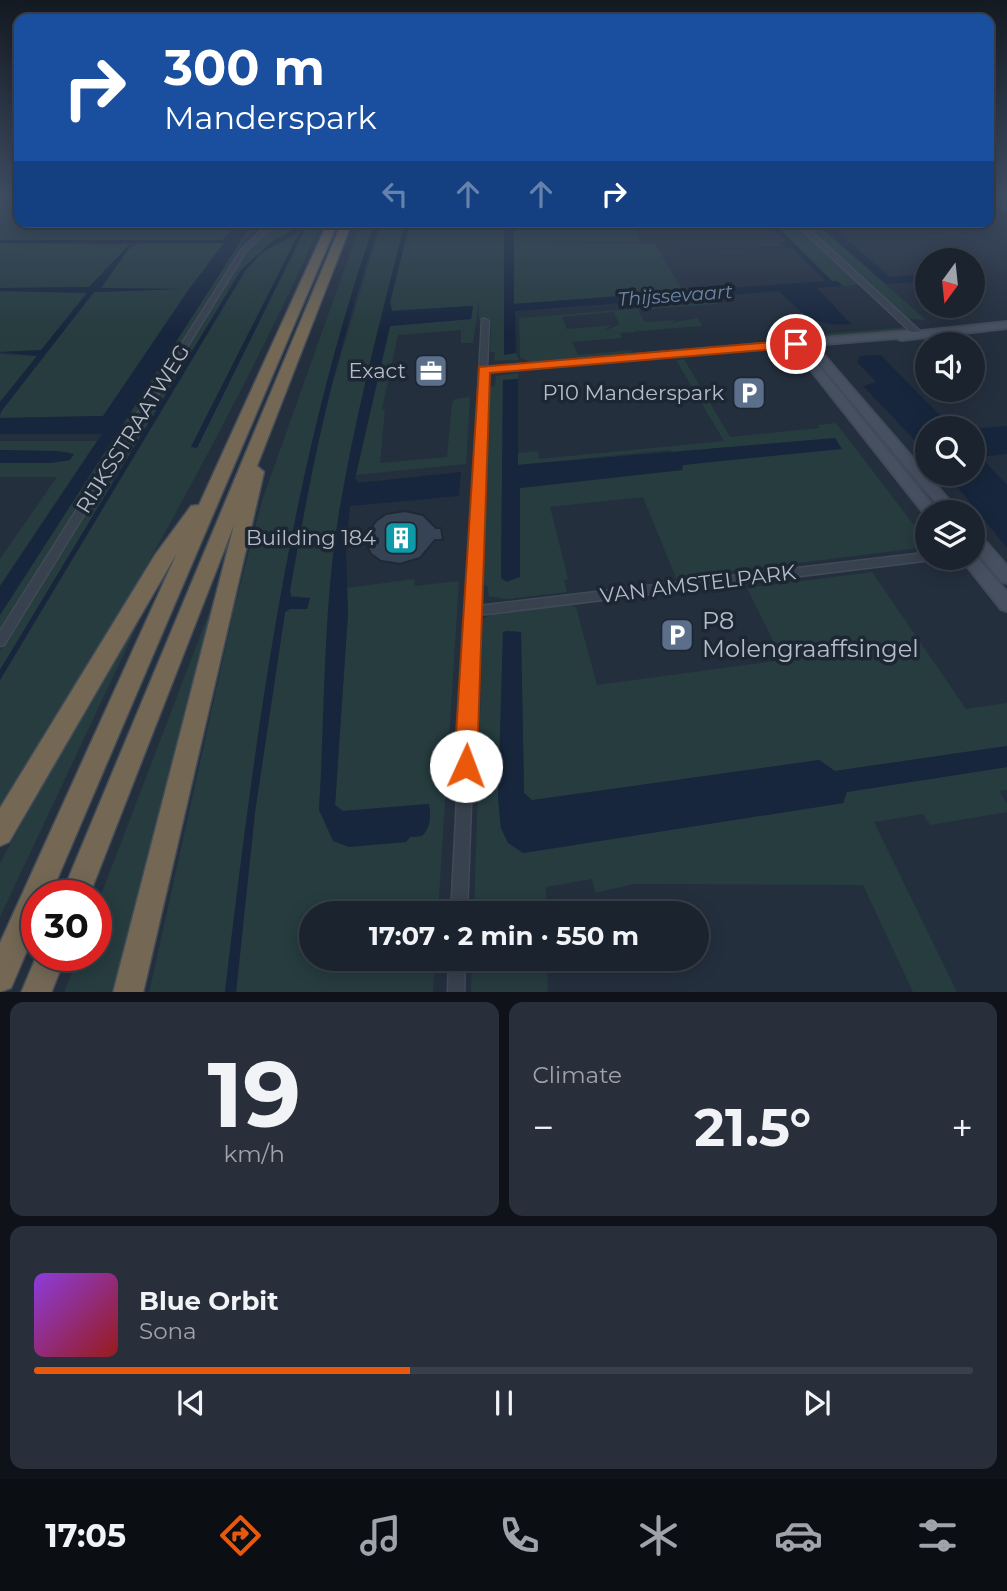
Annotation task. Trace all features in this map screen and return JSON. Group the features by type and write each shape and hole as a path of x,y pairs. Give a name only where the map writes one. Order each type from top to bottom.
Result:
{"highway":[{"path":"0,977 324,241"},
{"path":"81,880 339,241"},
{"path":"128,992 270,414"},
{"path":"0,833 162,560 220,478"},
{"path":"36,992 45,971"}],"street":[{"name":"RIJKSSTRAATWEG","path":"0,641 244,250 253,241"},
{"path":"817,241 913,334"},
{"path":"460,901 485,321"},
{"path":"483,370 779,344 817,347 877,337 1007,326"},
{"path":"802,345 802,353 921,500"},
{"path":"817,347 942,500"},
{"path":"985,551 1007,577"},
{"name":"VAN AMSTELPARK","path":"472,611 915,557"},
{"path":"980,570 1007,604"},
{"path":"456,992 457,971"}],"green space":[{"path":"0,241 162,241 0,242"},
{"path":"241,241 243,241 125,434 115,437"},
{"path":"255,241 273,241 241,270 0,670 0,651 249,246"},
{"path":"282,241 296,241 191,447 197,447 298,241 313,241 210,450 128,599 0,819 0,680 245,271 261,253"},
{"path":"354,241 369,241 345,316 320,411 279,603 249,797 225,992 149,992 234,609 262,501"},
{"path":"375,241 400,241 339,512 319,810 387,843 405,842 409,837 422,836 428,804 343,811 335,806 348,613 346,588 414,579 415,586 459,581 439,901 299,901 299,971 434,971 433,992 236,992 255,812 285,612 290,609 307,609 310,598 291,596 322,418"},
{"path":"405,241 504,241 504,354 516,353 519,360 494,361 495,352 490,352 491,320 479,319 479,301 473,343 461,343 461,330 398,335 382,409 385,410 380,463 447,457 452,403 455,399 470,397 466,464 356,475 390,326 471,319 472,306 392,311 390,302"},
{"path":"514,241 639,241 545,242 655,244 683,291 514,304"},
{"path":"792,241 813,241 860,284 843,286 832,281"},
{"path":"821,241 837,241 915,310 915,318 926,320 906,319"},
{"path":"0,243 129,245 91,287 0,288"},
{"path":"142,243 224,243 103,416 0,418 2,409 94,292 180,289 101,288 130,247"},
{"path":"0,291 87,293 41,351 0,352"},
{"path":"717,304 638,310 645,322 676,320 671,323 697,318 703,326 639,331 635,329 637,332 620,333 622,338 572,342 578,355 632,350 631,353 529,362 520,357 519,318","holes":["613,312 620,324 604,331 611,325 567,329 562,317"]},
{"path":"906,327 902,332 778,340 781,337"},
{"path":"0,354 37,356 0,402"},
{"path":"684,359 730,437 819,428 818,425 836,423 915,526 915,548 676,578 643,497 550,507 568,579 564,580 567,592 507,599 489,596 487,586 484,585 489,387 495,386 496,376 518,373 518,379 503,380 501,578 520,577 519,488 682,470 670,450 517,465 517,453 538,451 539,459 724,441 676,360"},
{"path":"0,441 97,441 0,586 0,559 57,477 0,477 0,463 50,463 70,460 70,452 0,450"},
{"path":"116,441 119,444 0,633 0,615 111,442"},
{"path":"872,572 966,709 1007,703 1007,746 835,771 819,760 532,801 524,793 521,633 503,633 499,807 501,828 523,853 843,803 846,792 1007,767 1007,790 999,791 1007,804 1007,812 930,825 923,814 874,822 957,992 913,992 863,885 634,884 595,893 592,879 546,887 546,901 474,901 483,619 492,614 571,605 576,607 597,685 783,660 747,588"},
{"path":"157,578 152,594 0,917 0,863"},
{"path":"220,584 186,704 115,992 64,992 72,971 112,971 112,880 107,880"},
{"path":"472,971 547,971 548,992 471,992"}],"water":[{"path":"241,241 0,615 0,586 102,434 0,434 0,418 103,416 189,289 224,243 0,243"},
{"path":"273,241 282,241 261,253 245,271 0,680 0,670 241,270"},
{"path":"295,241 299,241 197,448 191,447"},
{"path":"369,241 375,241 339,358 307,497 290,591 291,597 310,598 307,609 290,609 285,612 255,812 236,992 225,992 249,797 279,602 320,410 345,316"},
{"path":"400,241 405,241 390,302 392,311 473,306 471,319 390,326 355,478 358,483 461,472 459,496 350,506 346,546 348,613 335,805 343,811 429,804 430,817 429,825 422,836 410,837 406,842 349,847 333,841 319,810 325,660 330,585 339,513 369,367"},
{"name":"Thijssevaart","path":"504,241 514,241 514,304 825,281 792,248 670,249 789,247 779,243 792,241 832,281 843,286 817,288 851,324 828,323 810,318 779,291 515,311 516,353 504,355"},
{"path":"837,241 849,241 890,277 915,275 915,282 886,284"},
{"path":"128,246 130,247 101,288 181,289 94,292 0,413 0,402 37,356 0,352 41,350 87,293 0,291 0,288 89,287"},
{"path":"881,355 915,390 915,402 927,402 940,416 915,416 915,440 863,386 876,382 857,362 860,356"},
{"path":"518,379 518,465 835,438 842,449 683,465 682,470 520,488 520,577 507,582 501,578 503,380"},
{"path":"1007,426 1007,454 985,457 985,428"},
{"path":"0,450 74,454 70,460 50,463 0,463"},
{"path":"985,461 1007,485 1007,548 985,521 985,500 968,500 957,486 985,486"},
{"path":"503,632 521,632 524,793 532,800 819,760 835,771 1007,746 1007,767 847,792 843,803 523,853 508,843 501,828 498,799"}],"building":[{"name":"Building 184","path":"405,511 423,515 436,528 441,528 443,540 435,540 420,558 400,564 381,561 371,554 366,544 360,545 360,537 366,536 376,521 386,514"}],"place":[{"name":"Exact","path":"431,371"},
{"name":"P10 Manderspark","path":"749,393"},
{"name":"Building 184","path":"401,538"},
{"name":"P8 Molengraaffsingel","path":"677,635"}],"route":[{"path":"466,766 483,370 796,344"}]}
